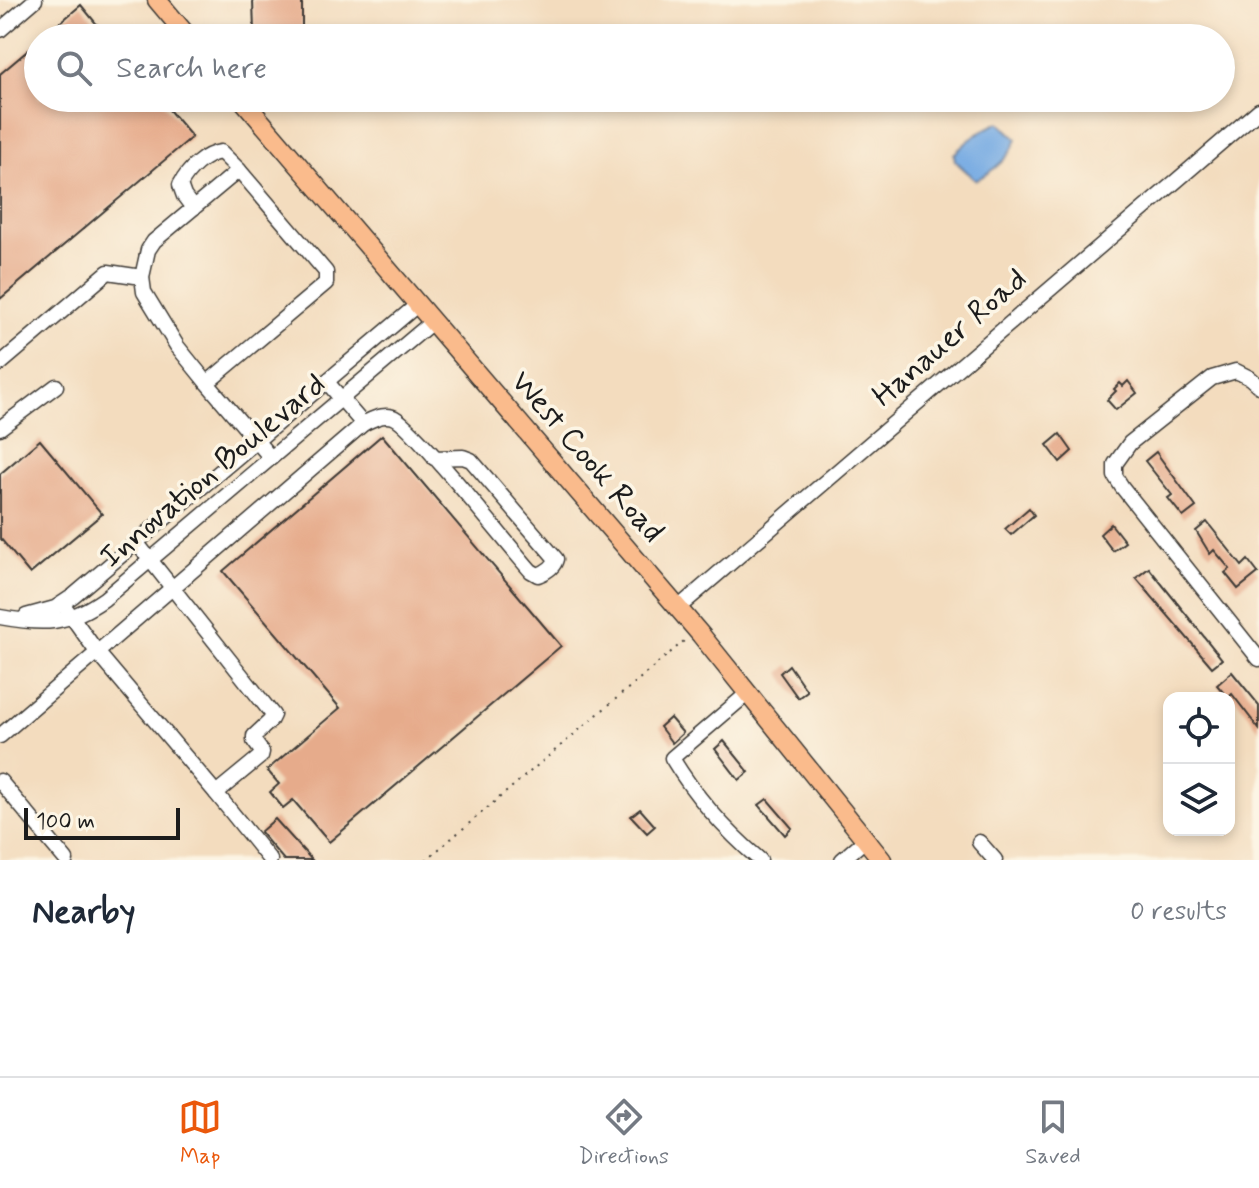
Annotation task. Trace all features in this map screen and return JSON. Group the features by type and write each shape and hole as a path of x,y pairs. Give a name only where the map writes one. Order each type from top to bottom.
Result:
{"main road":[{"path":"157,0 177,24"},
{"name":"West Cook Road","path":"253,112 697,630 882,860"}],"street":[{"path":"0,30 35,0"},
{"name":"Hanauer Road","path":"678,608 1259,110"},
{"path":"193,208 180,185 185,176 210,153 221,152 326,272 327,277 326,283 207,383"},
{"path":"239,170 154,241 148,250 142,277 144,292 177,346 271,458"},
{"path":"0,364 108,272 142,277"},
{"name":"Innovation Boulevard","path":"7,618 62,604 417,305"},
{"name":"Innovation Boulevard","path":"7,618 61,622 82,614 104,599 432,322"},
{"path":"1259,386 1236,371 1212,378 1130,443 1115,464 1115,476 1122,487 1259,659"},
{"path":"327,382 363,424"},
{"path":"0,428 56,386"},
{"path":"0,736 363,424 376,417 392,416 405,423 434,458 531,571 538,575 555,564 556,559 471,460 463,457 434,458"},
{"path":"136,542 273,715 254,736 261,756 216,793"},
{"path":"62,604 97,652 270,860"},
{"path":"748,693 672,758 690,787 729,834 760,860"},
{"path":"0,781 66,860"},
{"path":"842,860 866,839"},
{"path":"979,842 995,860"}],"path":[{"path":"426,860 697,630"}],"water":[{"path":"999,122 1017,139 1000,163 976,180 955,161 954,154 976,134"}],"building":[{"path":"253,0 302,0 302,24 254,24"},
{"path":"81,5 97,24 59,24"},
{"path":"24,54 24,112 171,112 192,137 0,299 0,74"},
{"path":"1128,381 1137,393 1116,410 1107,400 1120,383 1123,386"},
{"path":"1060,434 1072,451 1060,462 1047,445"},
{"path":"382,435 561,646 329,842 293,800 283,808 270,792 279,784 267,770 340,708 223,571"},
{"path":"40,440 102,514 30,574 0,538 0,474"},
{"path":"1156,452 1196,507 1183,517 1168,498 1172,495 1145,461"},
{"path":"1029,508 1034,515 1011,535 1005,529"},
{"path":"1207,522 1242,566 1248,560 1258,573 1238,589 1225,573 1230,569 1214,550 1210,554 1196,531"},
{"path":"1111,524 1125,542 1113,551 1100,534"},
{"path":"1149,568 1222,659 1212,667 1136,578"},
{"path":"789,665 807,691 798,698 780,673"},
{"path":"1232,672 1259,705 1259,729 1235,698 1235,692 1223,692 1217,685"},
{"path":"670,718 683,733 672,743 660,727"},
{"path":"724,741 749,772 739,780 715,749"},
{"path":"767,799 792,828 785,835 759,805"},
{"path":"640,809 655,826 647,833 631,816"},
{"path":"275,819 312,860 284,860 260,832"}]}
